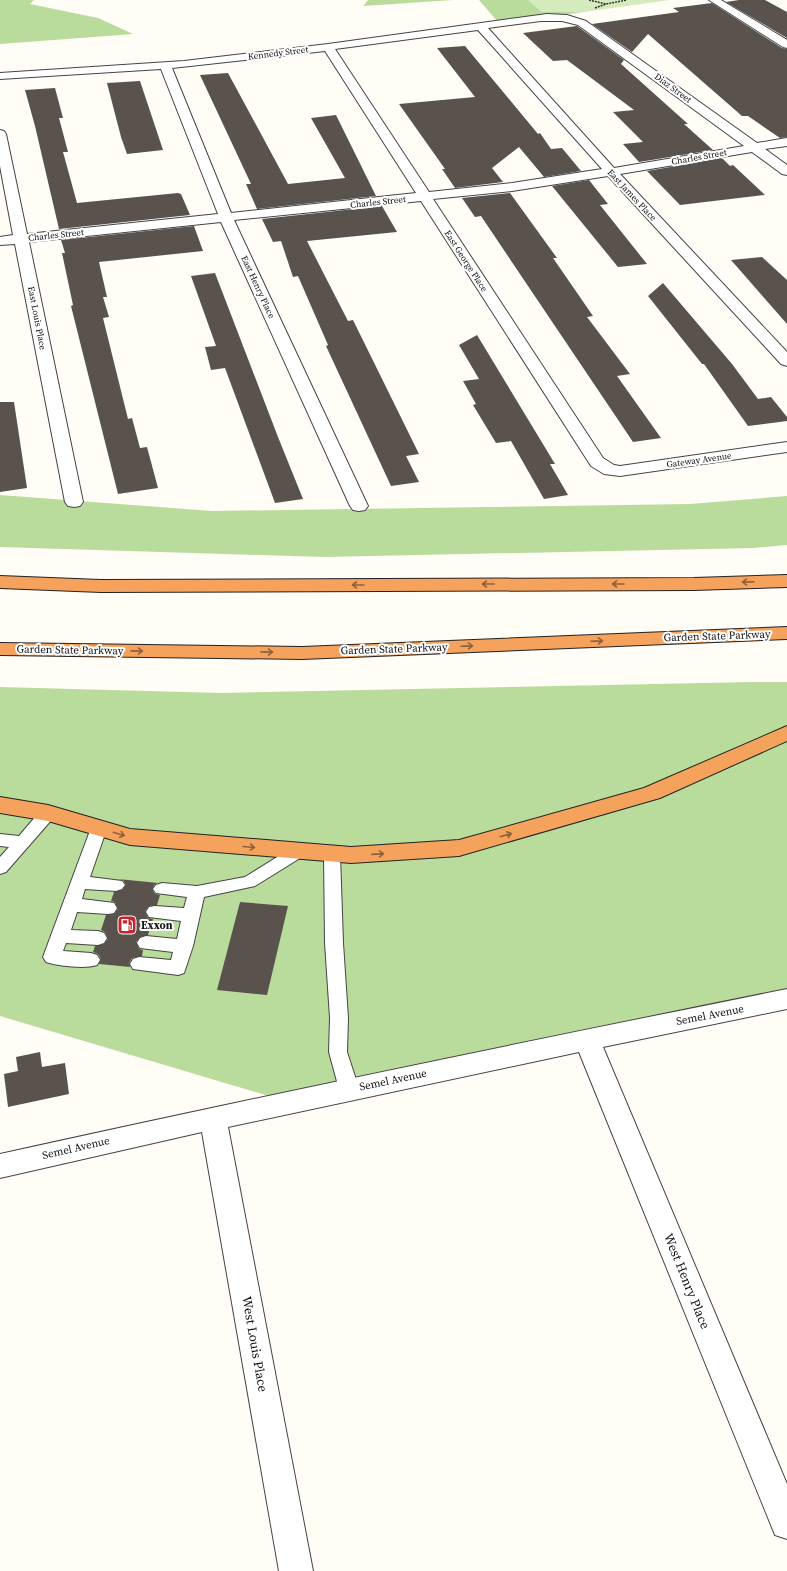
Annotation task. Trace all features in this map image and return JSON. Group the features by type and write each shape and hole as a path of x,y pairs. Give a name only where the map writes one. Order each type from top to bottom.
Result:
{"highway":[{"path":"0,582 109,586 694,584 787,581"},
{"name":"Garden State Parkway","path":"0,649 302,653 787,633"},
{"path":"0,805 48,813 130,837 351,855 459,848 652,793 787,733"}],"street":[{"path":"714,0 787,45"},
{"name":"Kennedy Street","path":"0,76 165,66 328,47 554,17"},
{"name":"Diaz Street","path":"554,17 570,18 582,24 787,171"},
{"name":"East James Place","path":"480,26 611,172 787,361"},
{"name":"East George Place","path":"328,47 589,451 597,462 610,470"},
{"name":"East Henry Place","path":"165,66 226,218 359,506"},
{"name":"East Louis Place","path":"0,134 74,502"},
{"name":"Charles Street","path":"0,241 512,187 787,142"},
{"name":"Gateway Avenue","path":"610,470 620,471 787,447"},
{"name":"Semel Avenue","path":"0,1166 349,1089 787,999"},
{"name":"West Henry Place","path":"587,1039 787,1523"},
{"name":"West Louis Place","path":"213,1118 296,1571"}],"lane":[{"path":"0,868 48,813"},
{"path":"91,960 52,957 99,828"},
{"path":"0,840 23,842"},
{"path":"162,889 198,892 249,882 299,851"},
{"path":"332,854 334,943 339,1018 338,1052 349,1089"},
{"path":"79,882 116,885"},
{"path":"139,964 178,968 198,892"},
{"path":"71,905 108,908"},
{"path":"155,912 191,915"},
{"path":"60,936 98,938"},
{"path":"146,943 184,946"}],"path":[{"path":"589,0 606,4"},
{"path":"593,9 606,4 626,0"}],"green space":[{"path":"0,0 34,0 30,4 98,18 133,34 0,44"},
{"path":"368,0 453,0 363,6"},
{"path":"479,0 528,0 542,12 584,12 499,23"},
{"path":"528,0 670,0 584,12 542,12"},
{"path":"0,495 212,511 690,504 787,496 787,545 752,548 325,557 0,547"},
{"path":"787,682 787,991 279,1099 0,1016 0,687 221,693"}],"building":[{"path":"739,0 765,0 787,12 787,38 726,2"},
{"path":"712,3 782,48 787,49 787,137 780,138 748,116 742,116 648,34 632,52 592,24 679,12 673,8"},
{"path":"577,26 624,60 621,64 688,124 684,124 713,150 639,162 623,144 643,142 613,112 634,110 567,60 553,61 523,33"},
{"path":"465,46 538,134 540,133 551,149 562,148 581,171 544,177 519,147 492,168 503,182 455,188 442,169 445,169 399,104 475,97 437,48"},
{"path":"228,73 288,184 345,178 311,118 336,115 376,196 257,209 246,184 251,184 200,75"},
{"path":"140,81 163,150 127,154 107,83"},
{"path":"55,88 63,118 59,118 68,152 63,152 77,203 178,193 181,194 190,215 59,229 25,90"},
{"path":"722,158 730,166 733,165 765,195 680,205 647,171"},
{"path":"589,180 608,204 600,205 647,264 618,267 552,186"},
{"path":"510,193 557,258 553,258 593,316 587,317 630,374 617,376 661,438 633,442 481,216 475,217 462,198"},
{"path":"382,206 397,232 307,241 348,321 353,320 419,454 406,456 419,482 391,486 326,346 328,345 298,276 293,277 281,241 273,242 262,219"},
{"path":"194,226 203,251 99,262 107,297 103,297 109,317 103,318 128,419 132,418 140,448 147,447 158,488 118,494 71,306 73,305 62,253 65,253 61,240"},
{"path":"762,257 787,280 787,324 731,260"},
{"path":"215,273 303,499 275,503 225,368 211,370 205,347 216,346 191,276"},
{"path":"663,283 732,364 758,399 771,397 787,417 787,421 748,426 704,364 702,364 648,296"},
{"path":"477,335 555,464 550,464 568,495 544,499 511,441 496,443 473,405 476,404 463,381 479,379 459,345"},
{"path":"0,402 14,402 27,488 0,492"},
{"name":"Exxon","path":"118,879 158,883 155,884 152,889 155,894 160,895 157,905 149,906 145,911 148,918 153,919 148,935 140,937 136,942 139,949 143,950 142,956 132,958 129,963 130,967 99,964 101,959 98,954 93,952 95,946 104,944 108,939 105,932 101,930 106,915 114,914 118,909 115,902 111,901 114,892 122,890 126,885 123,880"},
{"path":"240,902 288,906 267,995 217,990"},
{"path":"40,1052 42,1067 65,1063 69,1094 8,1107 4,1074 18,1071 16,1057"}],"place":[{"name":"Exxon","path":"127,925"}]}
